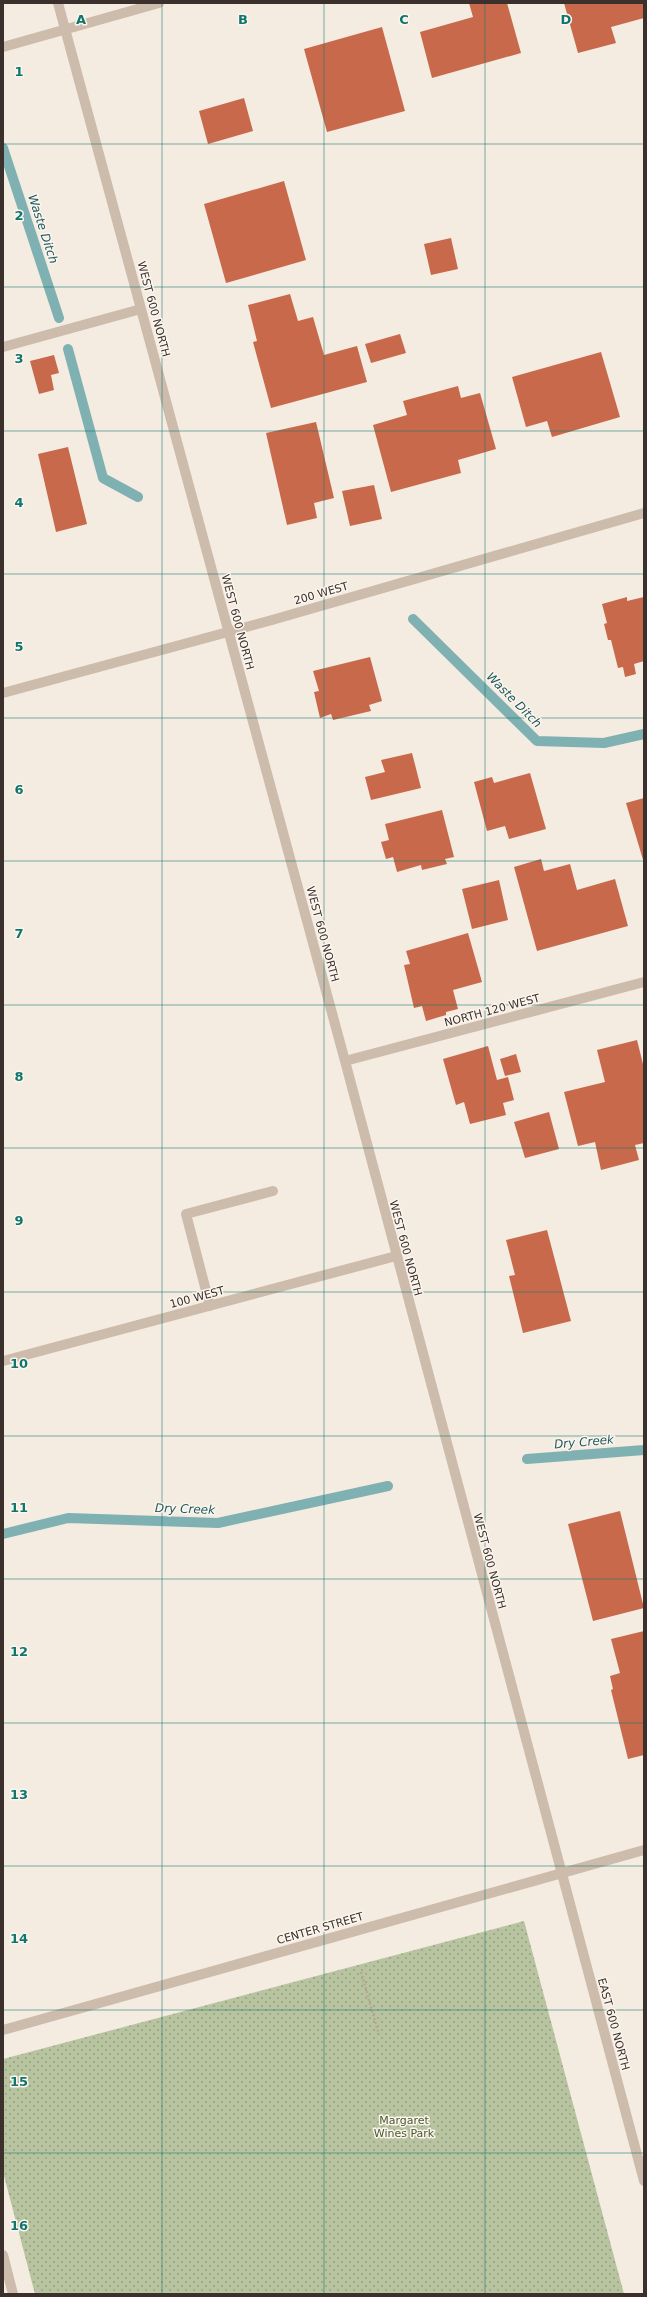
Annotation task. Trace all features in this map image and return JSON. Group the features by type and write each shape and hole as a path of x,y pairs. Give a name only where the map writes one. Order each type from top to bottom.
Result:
{"street":[{"name":"WEST 600 NORTH","path":"58,3 345,1061 561,1873"},
{"path":"3,47 159,3"},
{"path":"3,347 141,309"},
{"name":"200 WEST","path":"3,693 229,632 644,513"},
{"name":"NORTH 120 WEST","path":"345,1061 644,982"},
{"path":"210,1306 186,1214 273,1191"},
{"name":"100 WEST","path":"3,1361 396,1256"},
{"name":"CENTER STREET","path":"3,2030 644,1850"},
{"name":"EAST 600 NORTH","path":"561,1873 644,2180"},
{"path":"3,2255 13,2294"}],"path":[{"path":"360,1972 379,2035"}],"green space":[{"name":"Margaret Wines Park","path":"524,1921 624,2294 35,2294 3,2172 3,2059"}],"building":[{"path":"469,3 507,3 521,53 432,78 420,32 473,17"},
{"path":"564,3 644,3 644,18 611,27 616,43 578,53"},
{"path":"382,27 405,111 327,132 304,49"},
{"path":"244,98 253,131 208,144 199,111"},
{"path":"284,181 306,260 226,283 204,204"},
{"path":"451,238 458,269 431,275 424,244"},
{"path":"290,294 298,321 313,317 324,355 357,346 367,382 271,408 253,342 257,341 248,305"},
{"path":"400,334 406,353 371,363 365,344"},
{"path":"601,352 620,417 552,437 547,421 526,427 512,377"},
{"path":"54,355 59,373 51,375 54,390 39,394 30,361"},
{"path":"458,386 461,398 480,393 496,449 458,460 461,473 391,492 373,425 407,415 403,401"},
{"path":"316,422 334,498 314,503 317,518 287,525 266,433"},
{"path":"68,447 87,524 56,532 38,454"},
{"path":"374,485 382,519 350,526 342,491"},
{"path":"627,597 627,601 644,597 644,661 634,664 636,674 625,677 623,667 618,668 611,640 608,640 604,624 607,623 602,604"},
{"path":"370,657 382,701 369,705 371,711 333,720 331,714 320,718 314,692 319,691 313,671"},
{"path":"412,753 421,788 371,800 365,777 385,772 381,760"},
{"path":"530,773 546,829 509,839 505,826 487,831 474,782 492,777 494,783"},
{"path":"644,798 644,863 626,803"},
{"path":"442,810 454,857 445,859 447,864 422,870 421,865 397,872 393,857 386,859 381,842 389,840 385,824"},
{"path":"541,859 544,871 570,864 577,890 615,879 628,926 537,951 514,867"},
{"path":"499,880 508,920 472,929 462,889"},
{"path":"468,933 482,982 453,990 458,1009 446,1012 446,1015 426,1021 422,1006 414,1008 404,965 410,964 406,951"},
{"path":"637,1040 644,1068 644,1143 635,1145 639,1160 601,1170 595,1142 578,1146 564,1092 605,1082 597,1050"},
{"path":"488,1046 497,1080 508,1077 514,1100 503,1103 506,1115 470,1124 464,1102 456,1105 443,1059"},
{"path":"516,1054 521,1072 505,1076 500,1059"},
{"path":"549,1112 559,1149 525,1158 514,1122"},
{"path":"547,1230 571,1321 523,1333 509,1276 515,1275 506,1240"},
{"path":"620,1511 644,1608 593,1621 568,1524"},
{"path":"644,1631 644,1755 628,1759 611,1690 613,1689 610,1676 620,1673 611,1639"}],"waterway":[{"name":"Waste Ditch","path":"3,148 59,318"},
{"name":"Waste Ditch","path":"68,349 103,478 138,497"},
{"name":"Waste Ditch","path":"413,619 537,741 604,743 644,734"},
{"name":"Dry Creek","path":"527,1459 644,1450"},
{"name":"Dry Creek","path":"3,1534 68,1518 218,1523 388,1486"}]}
